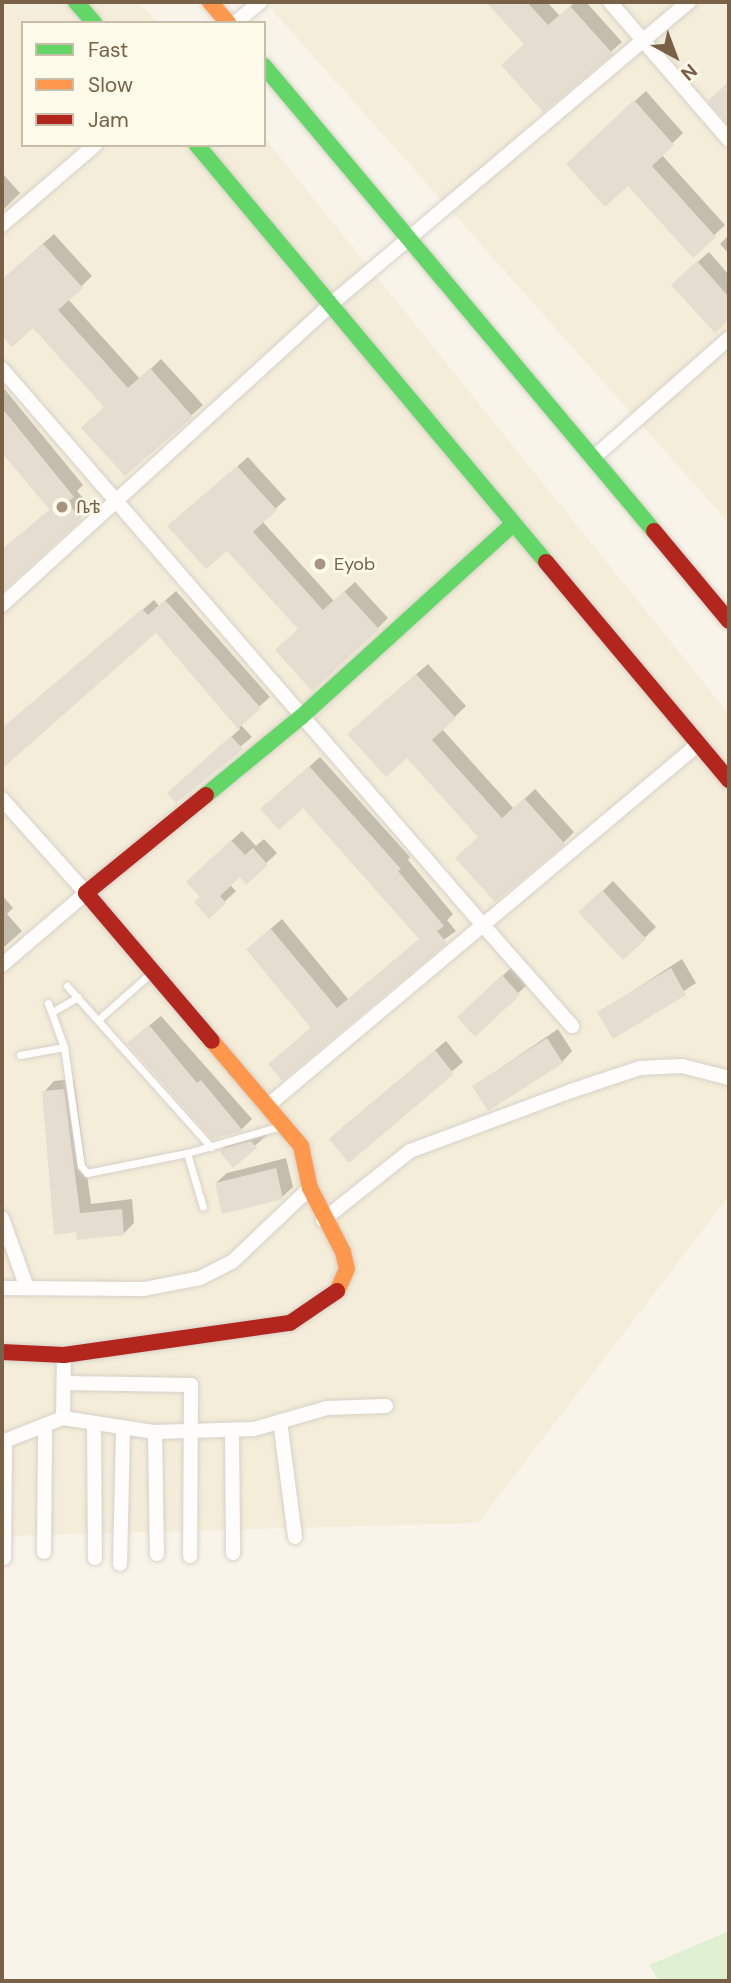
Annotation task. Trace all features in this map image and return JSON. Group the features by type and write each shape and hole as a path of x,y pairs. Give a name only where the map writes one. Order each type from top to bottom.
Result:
{"main road":[{"path":"76,2 92,21"},
{"path":"211,2 226,21"},
{"path":"266,68 729,621"},
{"path":"199,147 729,780"},
{"path":"2,1352 64,1355 304,1317 332,1297 343,1285 347,1269 343,1252 323,1220 310,1188 301,1146 86,893 301,717 513,524"}],"street":[{"path":"237,21 260,2"},
{"path":"610,2 729,140"},
{"path":"2,605 330,305 689,2"},
{"path":"2,225 93,147"},
{"path":"593,458 729,338"},
{"path":"2,369 301,717 572,1026"},
{"path":"266,1107 699,744"},
{"path":"2,799 86,893 2,965"},
{"path":"323,1220 410,1151 571,1091 640,1068 682,1066 729,1078"},
{"path":"2,1288 145,1289 200,1278 232,1262 310,1188"},
{"path":"2,1217 27,1288"},
{"path":"63,1418 64,1355"},
{"path":"64,1383 191,1385 190,1556"},
{"path":"4,1558 4,1441 63,1418 155,1432 232,1430 280,1422 327,1408 386,1406"},
{"path":"280,1422 295,1537"},
{"path":"94,1423 95,1558"},
{"path":"44,1552 45,1425"},
{"path":"120,1564 123,1427"},
{"path":"232,1430 233,1553"},
{"path":"155,1432 157,1554"}],"lane":[{"path":"100,1018 152,972"},
{"path":"67,986 100,1018 211,1147"},
{"path":"52,1012 78,996"},
{"path":"48,1003 64,1047 81,1166 87,1173 187,1153 283,1126"},
{"path":"20,1055 64,1047"},
{"path":"187,1153 203,1207"}],"shaded area":[{"path":"2,2 138,2 156,21 21,21 21,147 266,147 266,139 729,714 729,1196 478,1523 2,1536"},
{"path":"265,2 729,2 729,523"}],"green space":[{"path":"729,1931 729,1981 659,1981 649,1965"}],"building":[{"path":"486,2 527,2 548,25 570,6 613,54 543,112 501,65 524,44"},
{"path":"729,81 729,126 708,101"},
{"path":"634,100 674,145 652,166 716,237 693,258 628,186 605,207 566,164"},
{"path":"43,244 83,288 58,310 128,388 150,368 193,417 125,476 81,428 104,407 33,328 12,347 2,336 2,280"},
{"path":"697,261 729,297 729,320 715,333 671,285"},
{"path":"2,408 74,497 67,502 82,519 2,592 2,549 50,510 2,453"},
{"path":"237,466 277,510 253,532 323,610 344,591 379,629 312,691 275,650 298,629 227,551 206,569 167,526"},
{"path":"165,600 261,708 238,729 156,633 2,769 2,728 142,609 148,615"},
{"path":"416,674 456,718 432,740 502,818 524,798 565,844 495,902 455,858 478,837 407,758 386,777 347,734"},
{"path":"231,736 243,749 176,803 167,793"},
{"path":"309,766 401,869 398,871 444,926 437,931 447,943 282,1081 268,1064 311,1028 246,949 271,929 337,1008 419,939 303,808 279,830 260,809"},
{"path":"231,840 245,855 253,848 268,865 246,885 240,877 220,896 226,903 209,919 194,902 200,897 186,882"},
{"path":"602,890 646,939 623,960 578,912"},
{"path":"671,968 686,995 613,1039 597,1012"},
{"path":"502,975 520,995 475,1037 457,1017"},
{"path":"149,1025 197,1083 201,1080 243,1131 212,1139 127,1043"},
{"path":"547,1038 563,1063 488,1111 472,1086"},
{"path":"435,1050 454,1074 349,1163 329,1139"},
{"path":"64,1089 80,1213 122,1209 124,1235 77,1240 76,1232 54,1235 42,1091"},
{"path":"251,1141 257,1148 233,1168 218,1150"},
{"path":"276,1168 283,1199 222,1214 215,1183"}],"traffic: fast":[{"path":"76,2 92,21"},
{"path":"266,68 654,531"},
{"path":"199,147 546,562"},
{"path":"206,795 301,717 513,524"}],"traffic: slow":[{"path":"210,2 226,21"},
{"path":"212,1041 301,1146 310,1188 343,1252 347,1269 337,1291"}],"traffic: jam":[{"path":"654,531 729,621"},
{"path":"546,562 729,780"},
{"path":"206,795 86,893 212,1041"},
{"path":"2,1352 64,1355 290,1323 337,1291"}],"place":[{"name":"ቤቴ","path":"62,507"},
{"name":"Eyob","path":"320,564"}]}
